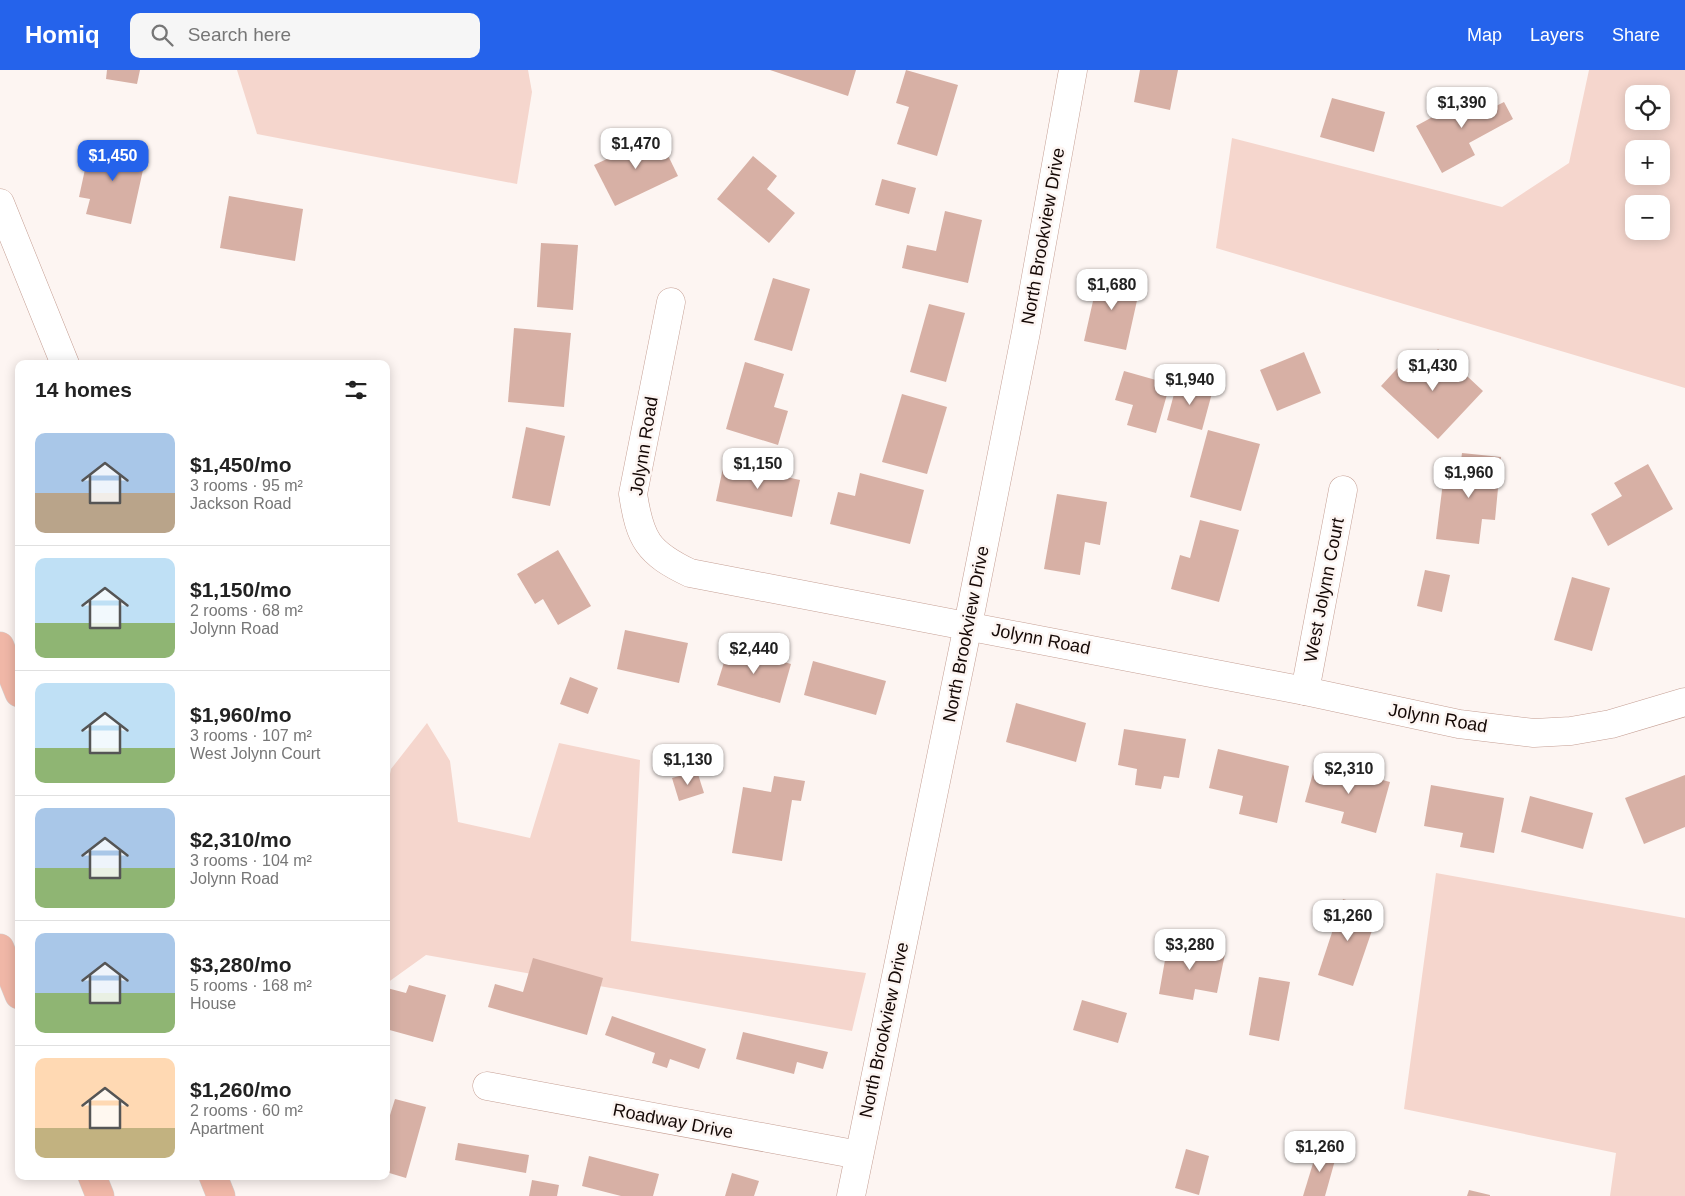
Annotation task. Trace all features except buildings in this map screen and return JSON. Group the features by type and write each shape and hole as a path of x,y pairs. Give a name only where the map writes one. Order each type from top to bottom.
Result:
{"highway":[{"path":"0,646 15,683"},
{"path":"0,948 15,985"},
{"path":"94,1180 100,1196"},
{"path":"215,1180 221,1196"}],"street":[{"name":"North Brookview Drive","path":"851,1196 1024,342 1073,70"},
{"path":"0,203 63,360"},
{"name":"Jolynn Road","path":"671,302 633,494 637,521 649,545 664,560 690,573 1305,691 1459,724 1534,733 1571,731 1611,724 1685,702"},
{"name":"West Jolynn Court","path":"1305,691 1343,490"},
{"name":"Roadway Drive","path":"487,1086 859,1155"}],"shaded area":[{"path":"237,70 528,70 532,92 517,184 257,134"},
{"path":"1589,70 1685,70 1685,388 1216,248 1232,138 1502,207 1569,163"},
{"path":"427,723 450,761 458,822 530,838 559,743 640,760 631,941 866,973 852,1031 426,955 390,981 391,769"},
{"path":"1436,873 1685,918 1685,1196 1610,1196 1616,1153 1404,1109"}]}
